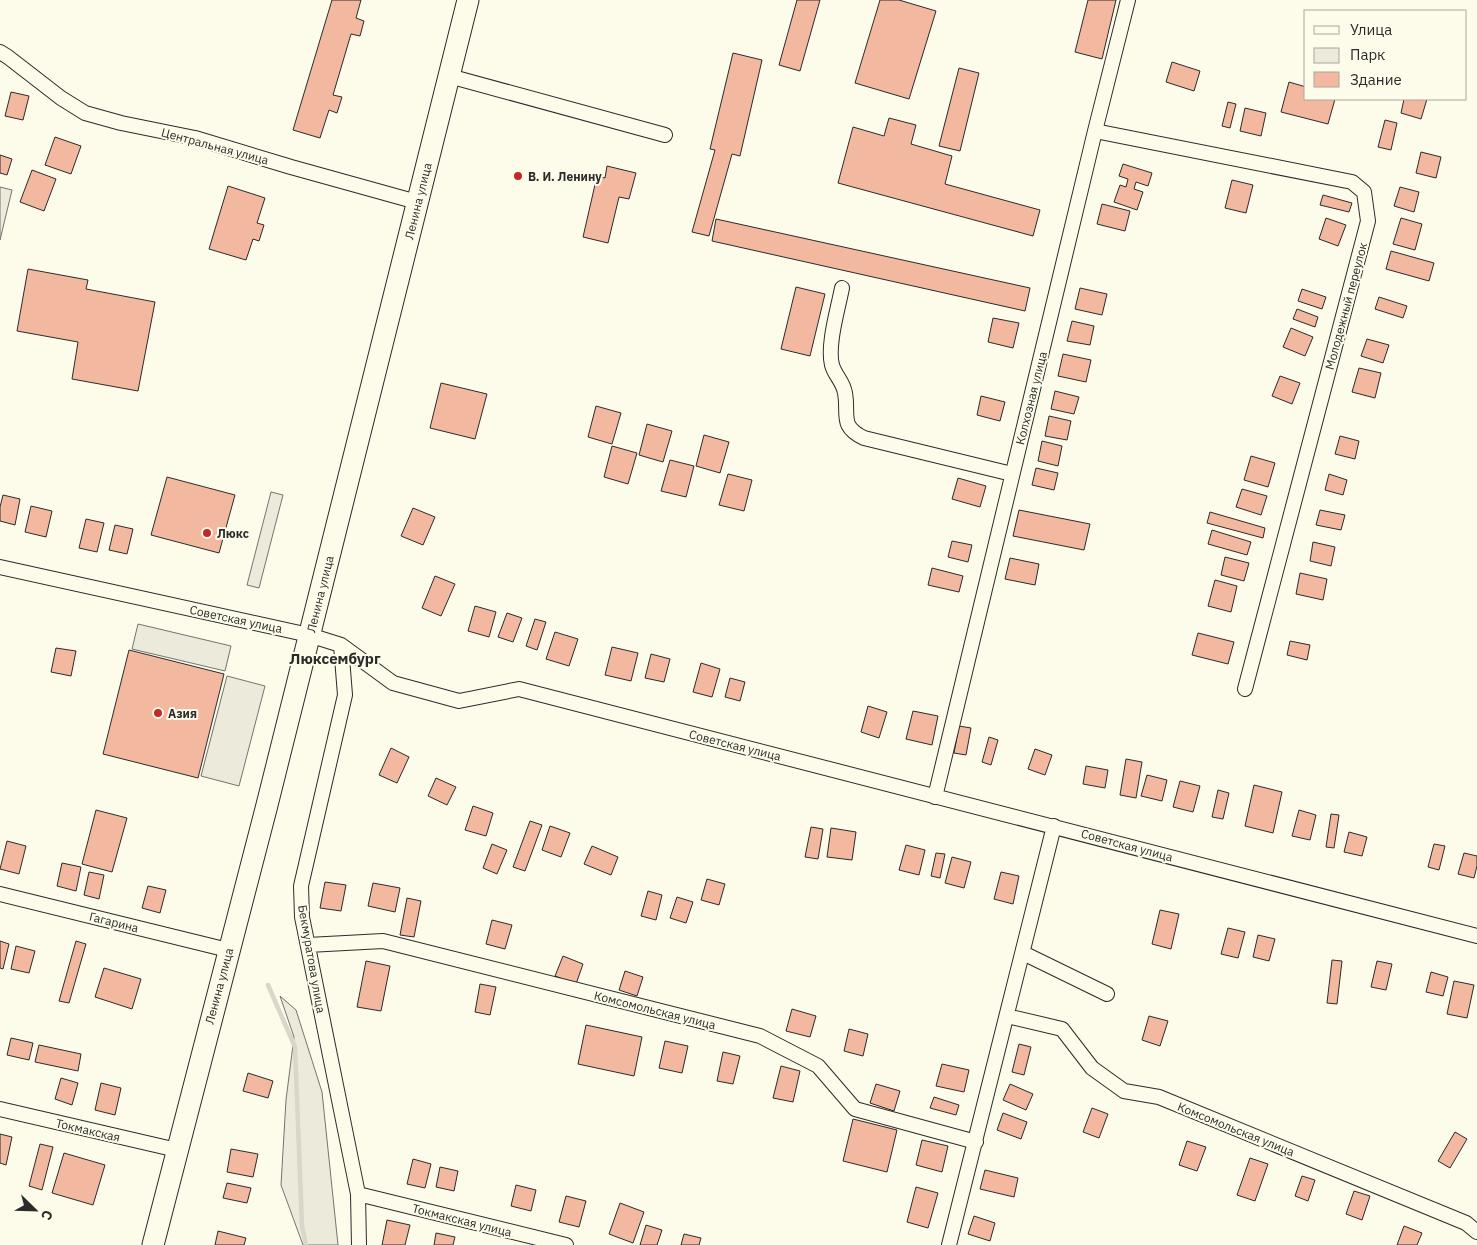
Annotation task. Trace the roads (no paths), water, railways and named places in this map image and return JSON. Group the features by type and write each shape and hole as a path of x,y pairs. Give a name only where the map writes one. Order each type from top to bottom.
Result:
{"main road":[{"name":"Ленина улица","path":"153,1245 267,805 468,0"}],"street":[{"name":"Колхозная улица","path":"935,797 1128,0"},
{"name":"Центральная улица","path":"0,52 8,56 61,98 85,113 121,123 195,138 417,202"},
{"path":"449,76 664,134"},
{"name":"Молодежный переулок","path":"1095,131 1352,182 1364,192 1368,221 1246,688"},
{"path":"842,288 830,352 835,373 842,380 845,394 846,423 852,432 864,438 1012,474"},
{"name":"Советская улица","path":"0,567 309,635 341,644 393,683 459,701 520,689 1477,936"},
{"name":"Бекмуратова улица","path":"341,644 345,695 301,886 302,916 358,1194 359,1245"},
{"path":"949,1245 1054,826"},
{"name":"Гагарина","path":"0,894 228,950"},
{"name":"Комсомольская улица","path":"308,945 383,941 760,1036 818,1066 855,1109 976,1142"},
{"path":"1023,954 1107,994"},
{"name":"Комсомольская улица","path":"1007,1016 1062,1029 1092,1068 1124,1090 1159,1097 1466,1223 1477,1232"},
{"name":"Токмакская","path":"0,1109 177,1150"},
{"name":"Токмакская улица","path":"358,1194 566,1245"}],"waterway":[{"path":"268,985 295,1047 302,1226 306,1245"}],"place":[{"name":"В. И. Ленину","path":"518,176"},
{"name":"Люкс","path":"207,533"},
{"name":"Азия","path":"158,713"}],"district":[{"name":"Люксембург","path":"335,658"}]}
